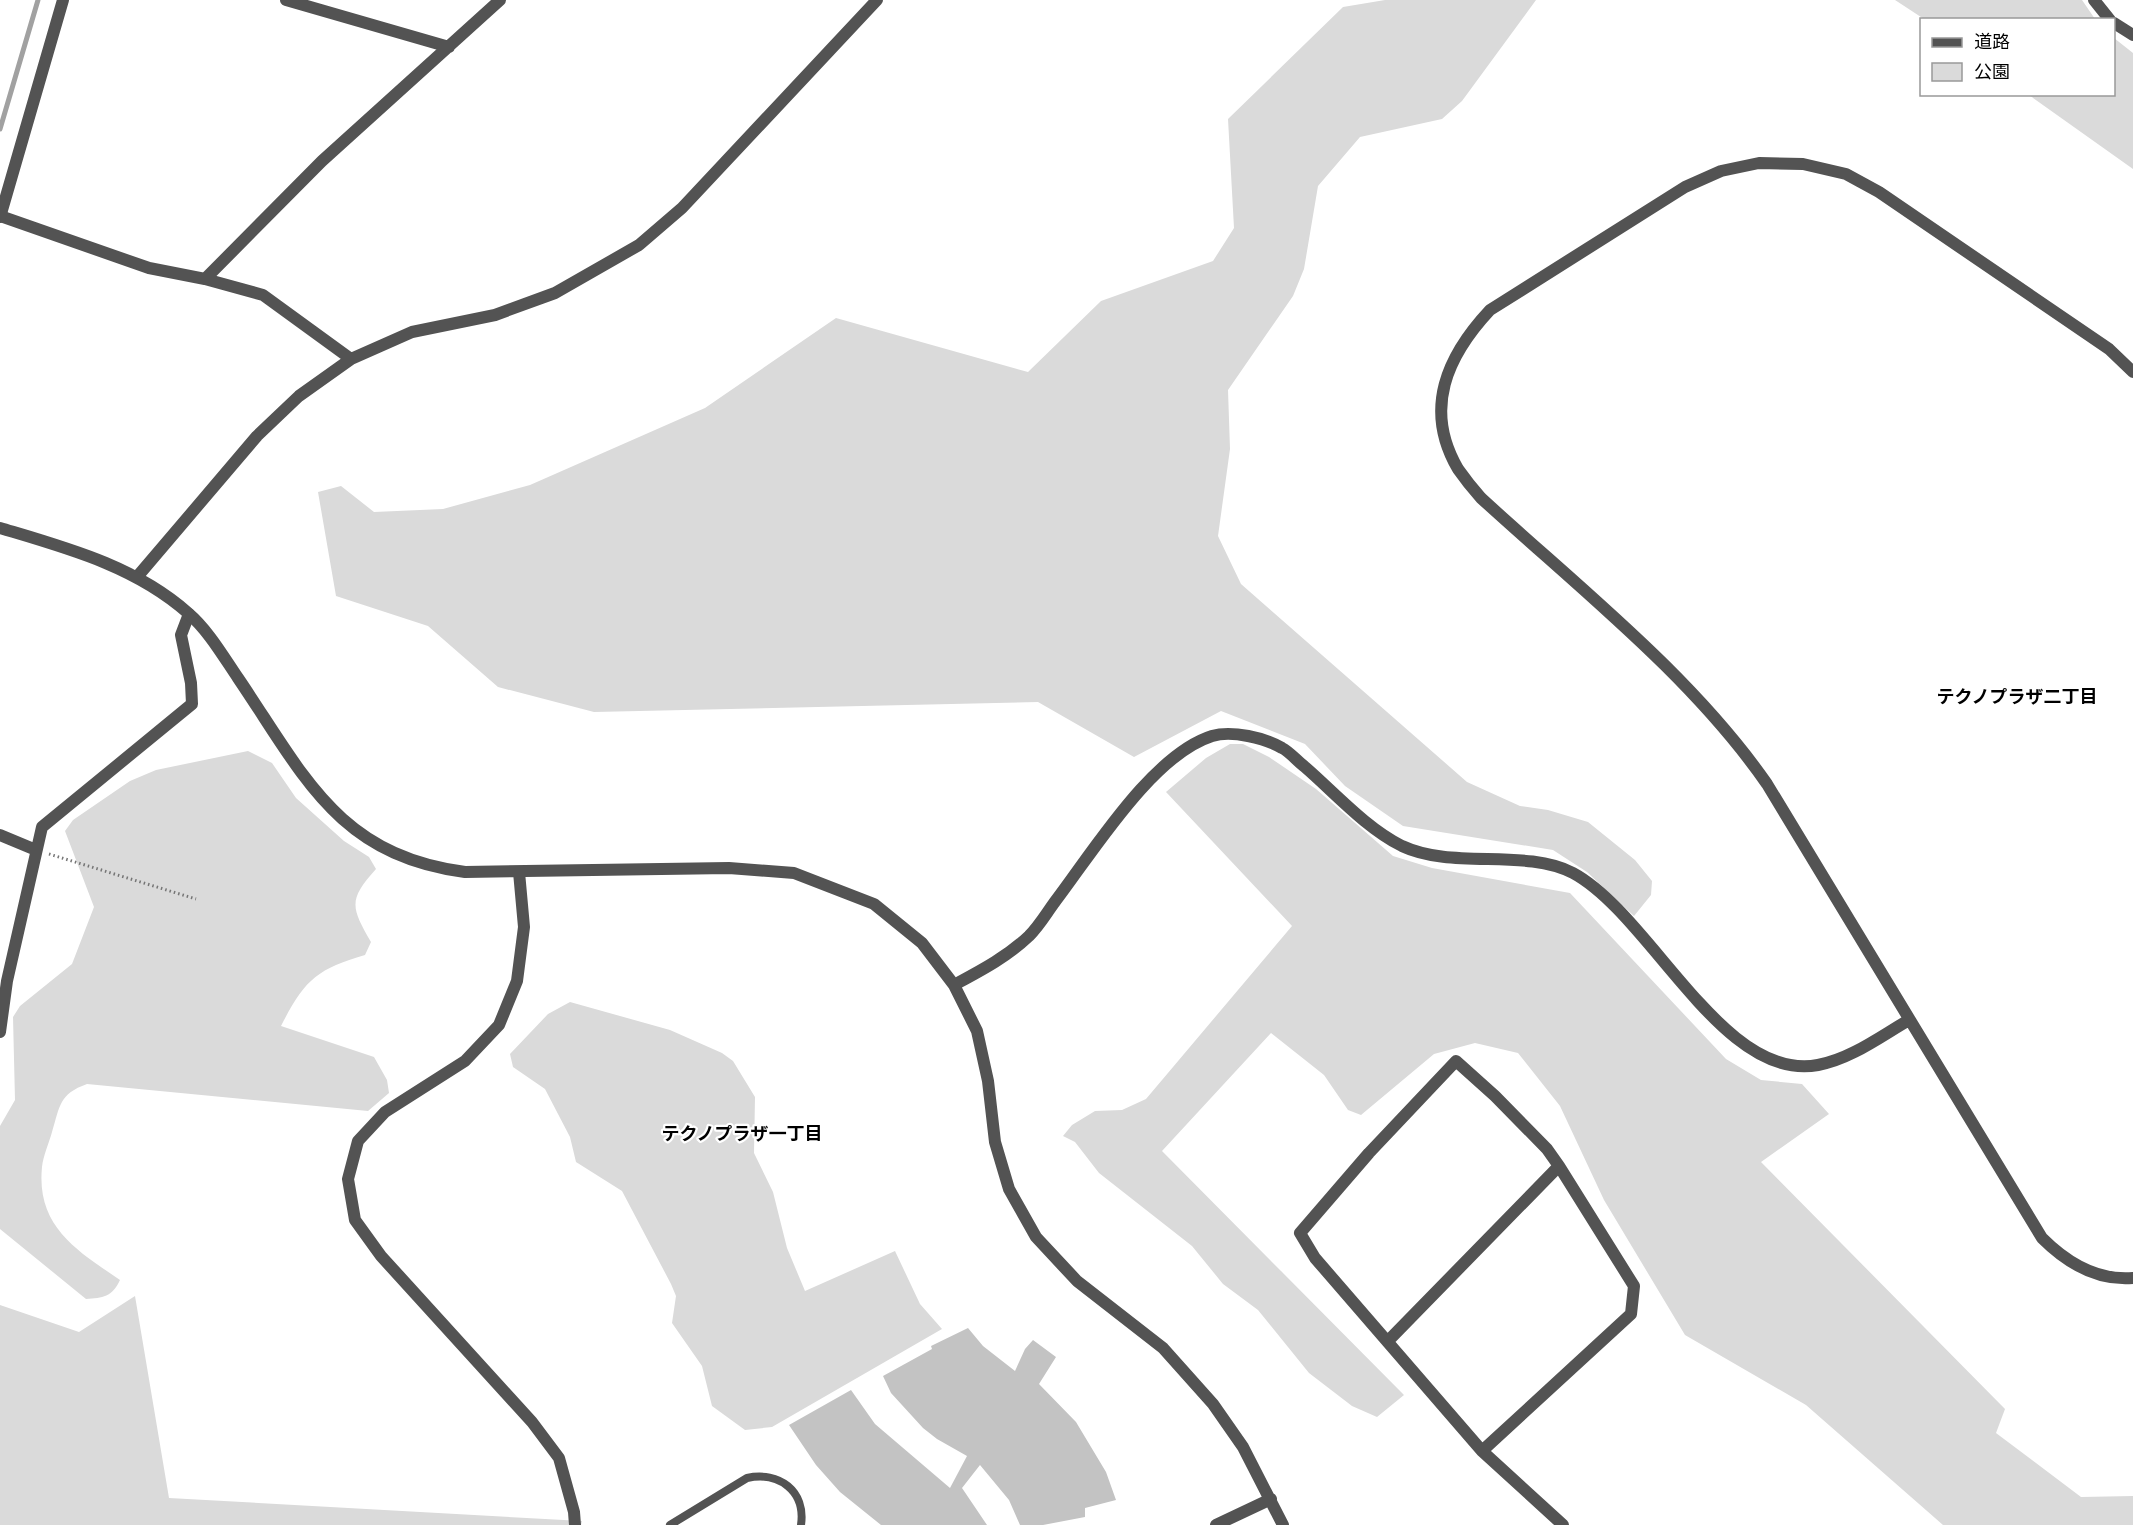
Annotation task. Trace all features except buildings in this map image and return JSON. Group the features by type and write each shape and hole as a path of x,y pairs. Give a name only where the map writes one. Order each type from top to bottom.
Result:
{"street":[{"path":"63,0 0,217 149,268 205,279 263,295 351,359"},
{"path":"286,0 449,47"},
{"path":"205,279 322,161 500,0"},
{"path":"137,577 257,436 299,396 351,359 412,332 495,315 555,293 639,245 682,208 877,0"},
{"path":"2094,0 2108,18"},
{"path":"2115,24 2133,35"},
{"path":"2133,372 2109,350 1879,192 1846,174 1803,164 1759,163 1721,171 1684,187 1490,310 1467,334 1449,366 1442,397 1444,434 1458,468 1481,498 1680,680 1743,749 1767,784 2042,1239 2059,1256 2089,1272 2123,1279 2133,1278"},
{"path":"0,528 82,552 137,577 189,614 222,655 315,792 344,823 382,849 430,867 465,872 729,868 794,873 874,904 922,943 954,985 976,1031 988,1081 995,1142 1009,1190 1036,1237 1077,1281 1163,1348 1213,1404 1243,1448 1283,1525"},
{"path":"0,1032 7,981 42,827 192,704 191,683 181,635 189,614"},
{"path":"954,985 999,960 1030,935 1150,778 1183,749 1215,734 1245,735 1281,747 1372,826 1403,846 1438,855 1473,860 1545,864 1573,874 1613,905 1730,1035 1766,1059 1792,1067 1819,1065 1850,1054 1909,1020"},
{"path":"0,835 36,850"},
{"path":"519,872 524,927 517,981 499,1025 465,1061 385,1112 358,1141 348,1179 355,1220 381,1256 532,1422 559,1458 574,1512 575,1525"},
{"path":"1482,1451 1631,1314 1634,1286 1559,1166 1540,1142 1456,1061 1361,1161 1300,1233 1314,1257 1482,1451 1563,1525"},
{"path":"1388,1341 1559,1166"},
{"path":"1216,1525 1271,1499"}],"lane":[{"path":"670,1525 747,1478 761,1475 785,1482 794,1491 800,1502 801,1525"}],"path":[{"path":"36,850 196,900"}],"green space":[{"path":"1385,0 1536,0 1462,101 1442,119 1360,137 1318,186 1304,269 1293,296 1228,390 1230,449 1218,536 1241,584 1467,782 1520,806 1548,810 1588,822 1635,860 1652,881 1651,895 1634,916 1587,872 1553,850 1403,826 1345,786 1305,744 1221,711 1134,757 1038,702 594,712 498,687 428,626 336,596 318,492 341,486 374,512 443,509 530,485 705,408 836,318 1028,372 1101,301 1213,261 1234,228 1228,119 1343,7"},
{"path":"1895,0 2082,0 2094,18 1922,18"},
{"path":"2115,39 2133,53 2133,169 2030,96 2115,96"},
{"path":"1230,744 1243,744 1269,757 1316,789 1393,856 1432,868 1570,893 1726,1059 1761,1080 1802,1084 1829,1114 1761,1162 2005,1409 1996,1433 2081,1497 2133,1496 2133,1525 1943,1525 1806,1405 1685,1335 1604,1200 1560,1106 1518,1053 1475,1043 1434,1054 1361,1115 1348,1110 1324,1075 1271,1033 1162,1151 1404,1395 1377,1417 1352,1406 1309,1373 1258,1310 1223,1284 1192,1246 1099,1173 1075,1142 1063,1136 1072,1125 1095,1111 1122,1110 1146,1099 1292,926 1166,792 1206,758"},
{"path":"248,751 272,763 296,798 344,841 369,857 376,869 361,889 355,904 359,920 371,942 365,955 334,966 313,979 297,998 281,1026 374,1057 387,1080 389,1093 368,1111 87,1084 71,1092 59,1108 45,1154 42,1167 42,1188 46,1206 63,1235 89,1259 120,1280 114,1290 106,1296 86,1299 0,1229 0,1126 15,1100 13,1017 20,1006 72,964 94,907 65,831 73,820 130,781 156,770"},
{"path":"570,1002 670,1030 722,1053 733,1061 755,1097 754,1153 773,1192 787,1248 805,1291 895,1251 920,1304 942,1329 772,1427 745,1430 712,1406 702,1366 672,1323 676,1296 671,1284 622,1191 576,1162 570,1137 545,1089 513,1067 510,1054 548,1014"},
{"path":"135,1296 169,1498 582,1521 581,1525 0,1525 0,1305 79,1332"}],"waterway":[{"path":"0,129 38,0"}],"district":[{"name":"テクノプラザ二丁目","path":"2017,697"},
{"name":"テクノプラザ一丁目","path":"742,1134"}]}
